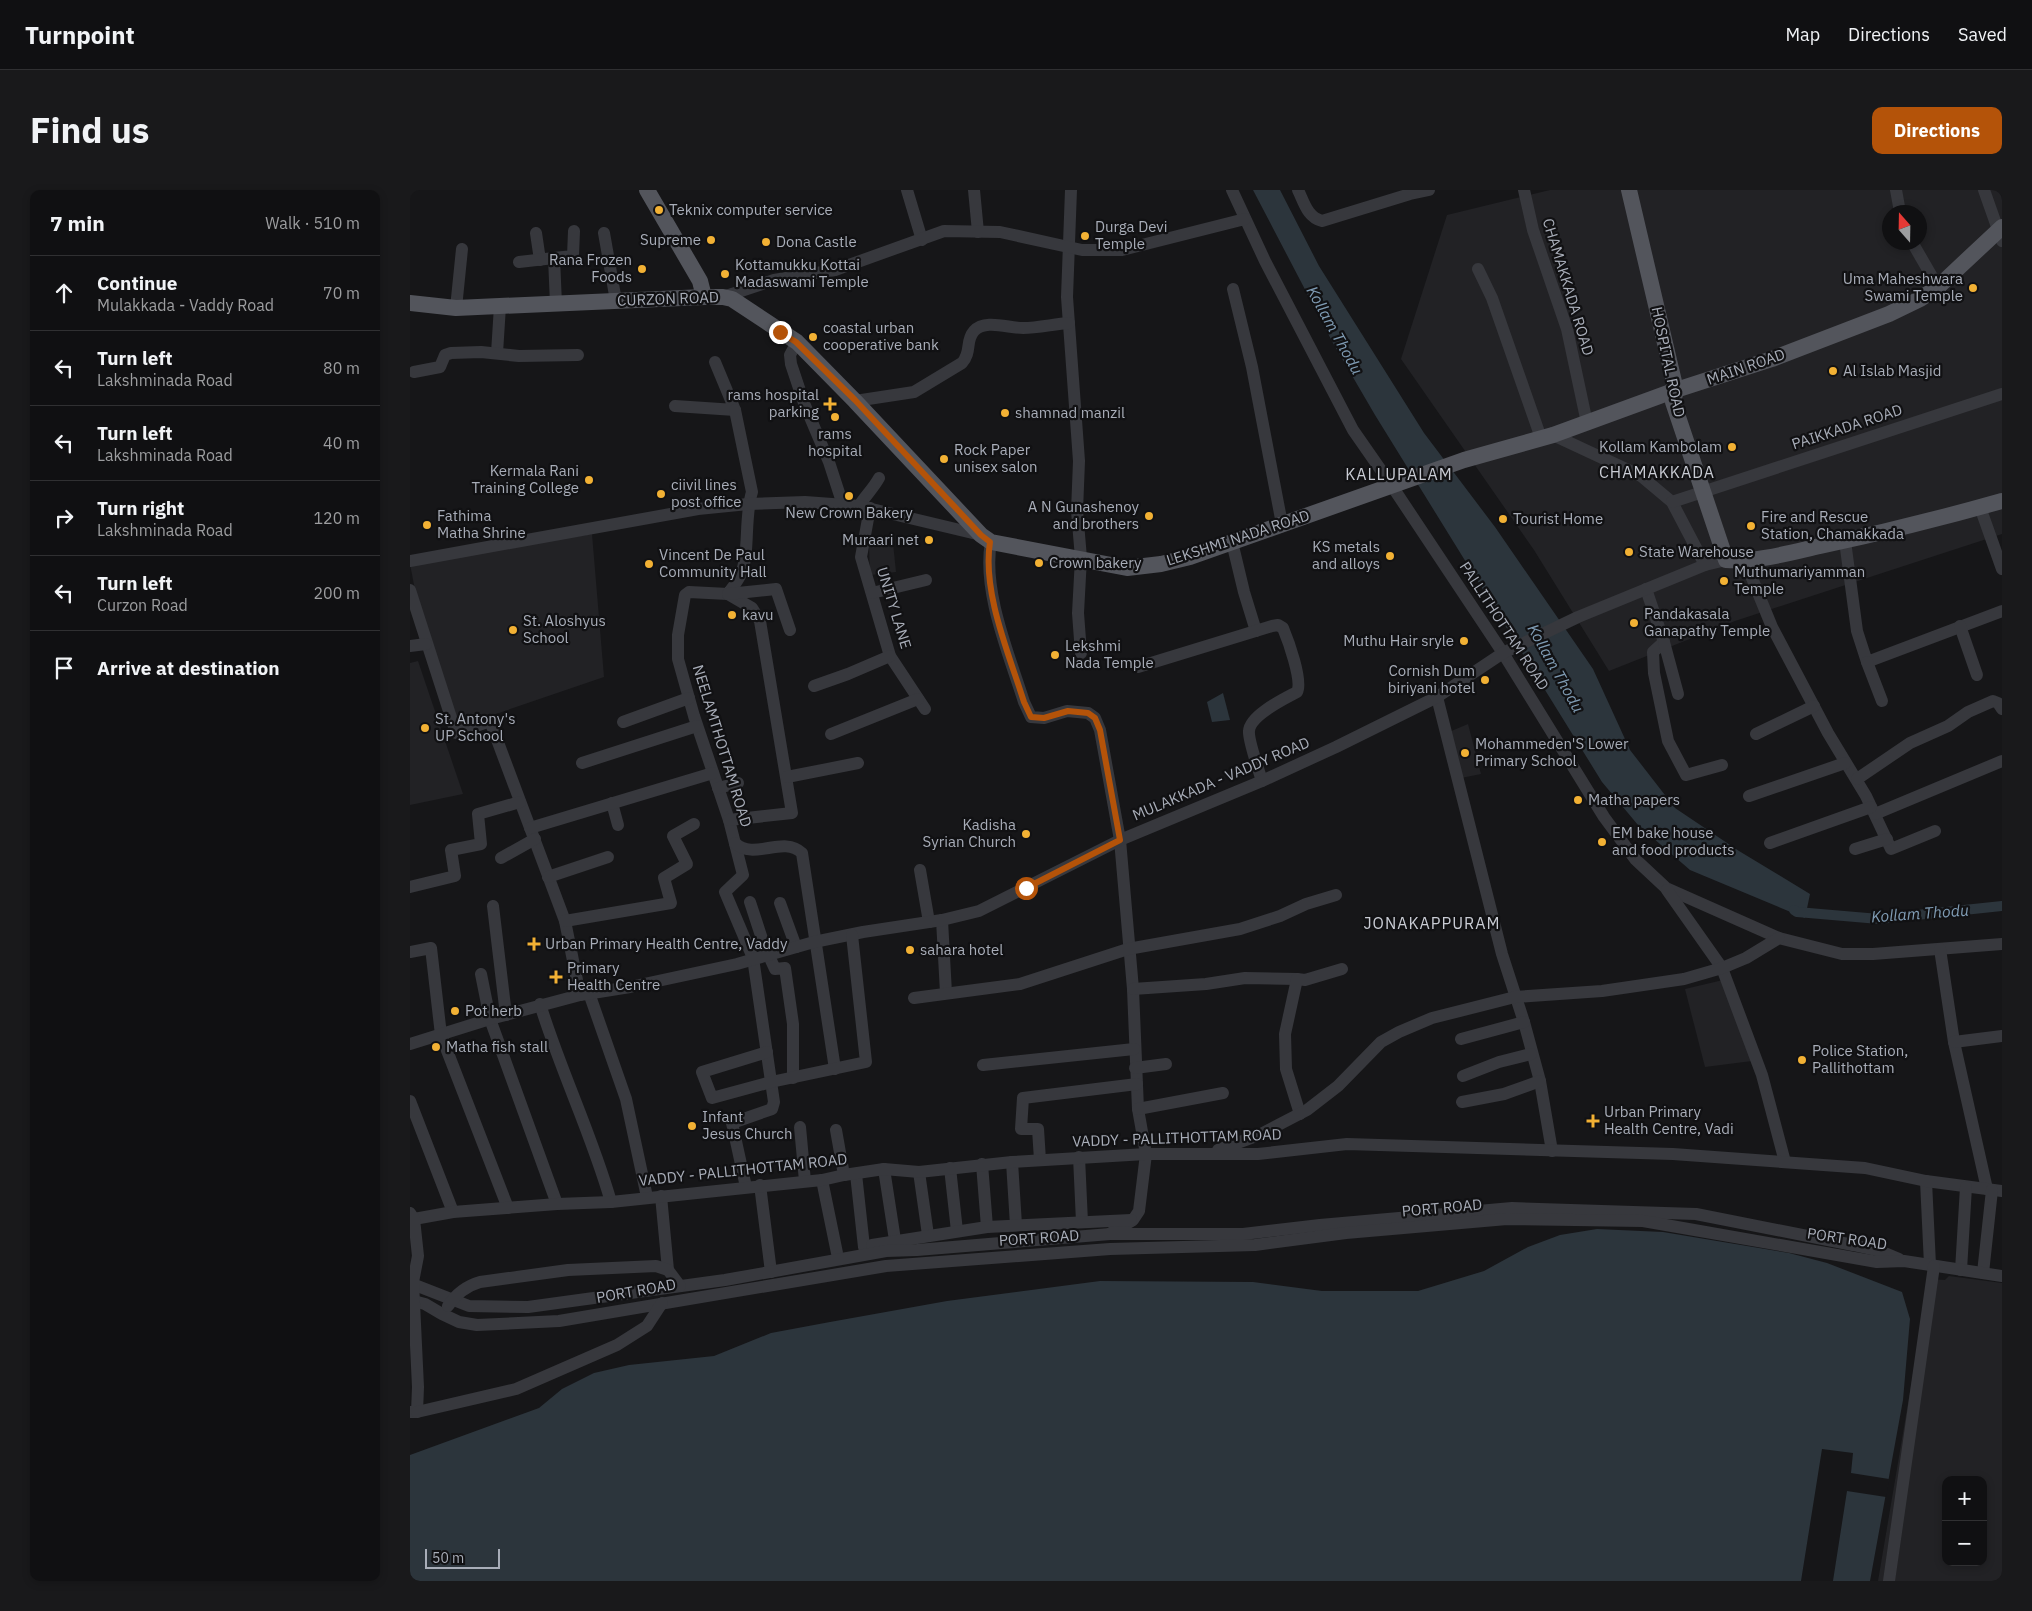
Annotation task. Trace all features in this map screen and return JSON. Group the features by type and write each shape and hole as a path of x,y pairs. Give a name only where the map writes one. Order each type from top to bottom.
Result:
{"main road":[{"path":"647,190 700,281 704,296"},
{"name":"HOSPITAL ROAD","path":"1629,190 1676,390 1673,402 1726,560"},
{"name":"MAIN ROAD","path":"1398,484 1464,460 1587,423 1676,390 1772,359 1889,314 1920,299 1938,287 2001,233"},
{"name":"CURZON ROAD","path":"410,303 456,308 704,296 732,299 796,342 855,400 986,539"},
{"name":"LEKSHMI NADA ROAD","path":"986,539 1127,568 1161,564 1190,557 1398,484"},
{"path":"1726,560 1745,561 1845,541 2002,501"}],"street":[{"path":"908,190 922,240"},
{"path":"974,190 978,232"},
{"path":"1071,190 1067,297 1079,461 1077,511 1081,558 1078,612 1081,653"},
{"name":"PALLITHOTTAM ROAD","path":"1232,190 1353,430 1398,484 1508,651 1604,817 1635,859 1666,888 1779,938 1842,954 1873,954 2002,944"},
{"path":"1298,190 1307,210 1314,219 1322,221 1410,192 1429,190"},
{"name":"CHAMAKKADA ROAD","path":"1524,190 1533,230 1567,330 1587,423"},
{"path":"1896,190 1899,205"},
{"path":"1984,190 2001,233"},
{"path":"723,297 774,280 835,270 944,231 1000,232 1082,250 1122,250 1245,219"},
{"path":"519,262 573,256 574,231"},
{"path":"536,233 540,260"},
{"path":"604,233 616,301"},
{"path":"456,308 462,249"},
{"path":"1917,250 1938,287"},
{"path":"554,258 556,304"},
{"path":"1478,269 1492,298 1547,436 1641,476 1672,502 1705,565"},
{"path":"1233,289 1252,367 1282,524"},
{"path":"497,353 500,306"},
{"path":"855,400 914,392 962,363 967,357 970,336 975,329 990,325 1023,328 1069,323"},
{"path":"796,342 790,355 791,364 804,403 829,462 842,506"},
{"path":"414,372 440,367 445,355 450,353 497,353 519,356 578,355"},
{"path":"715,362 735,410 752,492 748,504 744,562 741,574 728,594"},
{"name":"PAIKKADA ROAD","path":"1672,502 2002,394"},
{"path":"675,406 735,410"},
{"path":"865,507 865,495 874,487 879,478"},
{"path":"410,561 698,510 748,504 805,502 865,507 986,539 992,598 1024,702 1031,717 1044,718 1068,711 1088,713 1095,718 1100,730 1120,840 1128,949 1133,989 1138,1109 1146,1154 1139,1211 1133,1220 1110,1234 1110,1249"},
{"name":"UNITY LANE","path":"831,734 921,704 890,656 861,557 865,507"},
{"path":"1980,507 2002,569"},
{"path":"1845,541 1857,631 1882,701"},
{"path":"1232,542 1244,592 1256,630"},
{"name":"MULAKKADA - VADDY ROAD","path":"410,1044 540,1004 754,958 814,942 942,920 979,911 1120,840 1262,781 1437,697 1508,651 1578,616 1705,565 1726,560"},
{"path":"1745,561 1772,627 1845,763 1857,779 1891,849 1935,831"},
{"path":"872,593 926,580"},
{"path":"728,594 776,589 790,630"},
{"path":"1646,589 1664,642 1678,694"},
{"path":"410,590 456,733 490,721 565,921 584,994 626,1099 647,1197"},
{"name":"NEELAMTHOTTAM ROAD","path":"728,594 689,592 685,595 678,635 678,659 697,726 729,820 744,875 725,892 754,958"},
{"path":"728,594 752,608 760,621 792,813 729,820"},
{"path":"1867,662 2002,611"},
{"path":"1138,667 1256,630 1278,625 1283,628 1299,684 1297,692 1268,709 1252,723 1248,732 1262,781"},
{"path":"1960,626 1977,676"},
{"path":"1664,642 1653,652 1654,673 1668,741 1686,775 1722,765"},
{"path":"410,646 426,644"},
{"path":"814,686 890,656"},
{"path":"1437,697 1460,795 1540,1081 1552,1150"},
{"path":"623,722 689,698"},
{"path":"1857,779 1910,743 1948,726 1968,712 1993,701 1998,703 2002,709"},
{"path":"1756,734 1814,706"},
{"path":"582,764 697,726"},
{"path":"1770,843 1873,810 2002,762"},
{"path":"787,777 858,763"},
{"path":"1749,796 1845,763"},
{"path":"501,858 532,834 612,803 713,773"},
{"path":"718,788 738,783"},
{"path":"410,887 455,876 450,850 481,844 478,814 520,802"},
{"path":"612,803 618,825"},
{"path":"565,921 671,903 664,878 687,864 673,836 694,824"},
{"path":"1855,849 1887,839"},
{"path":"735,843 742,850 789,846 797,848 802,853 814,942 835,1069"},
{"path":"548,877 608,857"},
{"path":"920,870 929,922"},
{"path":"1666,888 1722,968 1762,1075 1785,1162"},
{"path":"914,998 1020,984 1128,949 1240,929 1280,916 1306,904 1336,895"},
{"path":"750,902 775,969 785,968 793,1024 793,1078"},
{"path":"780,903 796,947"},
{"path":"493,906 506,1015"},
{"path":"942,920 946,993"},
{"path":"767,1052 702,1072 712,1098 771,1082 866,1062 852,935"},
{"path":"1210,1154 1259,1134 1307,1110 1338,1086 1381,1042 1432,1018 1515,997 1602,991 1684,979 1722,968 1746,958 1779,938"},
{"path":"410,952 431,948 442,1035 508,1208"},
{"path":"1940,949 1954,1042 1994,1190 1983,1273"},
{"path":"746,1187 732,1123 772,1109 774,1102 754,958"},
{"path":"1133,989 1206,984 1245,978 1298,978 1305,980 1342,969"},
{"path":"481,974 490,1019 557,1204"},
{"path":"1298,978 1285,1034 1286,1069 1300,1114"},
{"path":"540,1004 553,1046 602,1170 611,1202"},
{"path":"1461,1039 1524,1022"},
{"path":"1954,1042 2002,1036"},
{"path":"983,1065 1134,1049"},
{"path":"1463,1076 1498,1062 1532,1054"},
{"path":"1135,1068 1166,1064"},
{"path":"1462,1102 1504,1094 1540,1081"},
{"path":"1040,1160 1038,1129 1021,1129 1023,1098 1137,1084"},
{"path":"1138,1109 1223,1093"},
{"path":"410,1101 453,1212"},
{"path":"800,1126 805,1182"},
{"path":"836,1130 850,1174 864,1247"},
{"name":"VADDY - PALLITHOTTAM ROAD","path":"412,1216 557,1204 611,1202 822,1180 884,1169 919,1172 982,1164 1146,1154 1258,1154 1347,1144 1673,1154 1865,1168 1926,1181 1994,1190"},
{"path":"1078,1157 1082,1222"},
{"path":"1012,1162 1016,1225"},
{"path":"982,1164 987,1227"},
{"path":"950,1168 957,1231"},
{"path":"884,1169 895,1240"},
{"path":"919,1172 928,1235"},
{"path":"822,1180 837,1253"},
{"path":"1889,1581 1932,1266 1926,1181"},
{"path":"760,1185 771,1272"},
{"path":"1961,1270 1966,1187"},
{"path":"661,1196 668,1270 680,1286"},
{"name":"PORT ROAD","path":"411,1282 469,1306 528,1307 771,1272 886,1251 1110,1234 1243,1234 1320,1225 1512,1208 1696,1214 1880,1251 1904,1262"},
{"path":"412,1216 418,1256 413,1268 411,1282 414,1412 516,1389 617,1345 647,1326 662,1303"},
{"name":"PORT ROAD","path":"412,1300 426,1304 459,1322 477,1324 560,1321 886,1266 1110,1249 1255,1245 1346,1232 1507,1219 1643,1222 1877,1262 1904,1262"},
{"path":"793,1268 806,1258 928,1235 987,1227 1133,1220"},
{"path":"1904,1262 2002,1276"},
{"path":"442,1314 452,1300 470,1285 480,1282 568,1270 656,1266 668,1270"}],"shaded area":[{"name":"Kollam Kambolam","path":"1550,190 2002,190 2002,534 1735,621 1609,671 1534,550 1401,359 1447,215"},
{"name":"St. Aloshyus School","path":"592,534 604,677 455,728 419,611 410,564"},
{"path":"893,543 896,572 870,575 869,545"},
{"name":"St. Antony's UP School","path":"418,661 463,794 410,805 410,663"},
{"name":"Mohammeden'S Lower Primary School","path":"1468,724 1481,774 1461,778 1449,732"},
{"path":"1723,980 1752,1061 1705,1067 1685,989"},
{"path":"1949,1276 2002,1283 2002,1581 1878,1581 1929,1279 1945,1280"}],"water":[{"path":"1253,190 1280,190 1319,266 1424,433 1495,527 1593,669 1630,750 1675,808 1739,851 1810,894 1805,918 1690,870 1638,825 1602,782 1375,415 1333,343"},
{"path":"1223,693 1230,720 1212,722 1207,702"},
{"path":"1597,1229 1663,1232 1789,1253 1827,1263 1902,1292 1910,1319 1903,1400 1870,1581 410,1581 410,1455 539,1408 562,1389 594,1373 629,1365 714,1356 771,1333 830,1322 947,1301 1100,1281 1253,1282 1322,1291 1418,1291 1484,1271 1528,1247 1560,1235"}],"pier":[{"path":"1822,1449 1853,1453 1851,1473 1889,1479 1886,1497 1847,1491 1833,1581 1801,1581"}],"waterway":[{"name":"Kollam Thodu","path":"1794,910 1797,912 1879,919 2002,906"}],"place":[{"name":"Teknix computer service","path":"659,210"},
{"name":"Durga Devi Temple","path":"1085,236"},
{"name":"Supreme","path":"711,240"},
{"name":"Dona Castle","path":"766,242"},
{"name":"Rana Frozen Foods","path":"642,269"},
{"name":"Kottamukku Kottai Madaswami Temple","path":"725,274"},
{"name":"Uma Maheshwara Swami Temple","path":"1973,288"},
{"name":"coastal urban cooperative bank","path":"813,337"},
{"name":"Al Islab Masjid","path":"1833,371"},
{"name":"rams hospital parking","path":"830,404"},
{"name":"shamnad manzil","path":"1005,413"},
{"name":"rams hospital","path":"835,417"},
{"name":"Kollam Kambolam","path":"1732,447"},
{"name":"Rock Paper unisex salon","path":"944,459"},
{"name":"Kermala Rani Training College","path":"589,480"},
{"name":"ciivil lines post office","path":"661,494"},
{"name":"New Crown Bakery","path":"849,496"},
{"name":"A N Gunashenoy and brothers","path":"1149,516"},
{"name":"Tourist Home","path":"1503,519"},
{"name":"Fathima Matha Shrine","path":"427,525"},
{"name":"Fire and Rescue Station, Chamakkada","path":"1751,526"},
{"name":"Muraari net","path":"929,540"},
{"name":"State Warehouse","path":"1629,552"},
{"name":"KS metals and alloys","path":"1390,556"},
{"name":"Crown bakery","path":"1039,563"},
{"name":"Vincent De Paul Community Hall","path":"649,564"},
{"name":"Muthumariyamman Temple","path":"1724,581"},
{"name":"kavu","path":"732,615"},
{"name":"Pandakasala Ganapathy Temple","path":"1634,623"},
{"name":"St. Aloshyus School","path":"513,630"},
{"name":"Muthu Hair sryle","path":"1464,641"},
{"name":"Lekshmi Nada Temple","path":"1055,655"},
{"name":"Cornish Dum biriyani hotel","path":"1485,680"},
{"name":"St. Antony's UP School","path":"425,728"},
{"name":"Mohammeden'S Lower Primary School","path":"1465,753"},
{"name":"Matha papers","path":"1578,800"},
{"name":"Kadisha Syrian Church","path":"1026,834"},
{"name":"EM bake house and food products","path":"1602,842"},
{"name":"Urban Primary Health Centre, Vaddy","path":"534,944"},
{"name":"sahara hotel","path":"910,950"},
{"name":"Primary Health Centre","path":"556,977"},
{"name":"Pot herb","path":"455,1011"},
{"name":"Matha fish stall","path":"436,1047"},
{"name":"Police Station, Pallithottam","path":"1802,1060"},
{"name":"Urban Primary Health Centre, Vadi","path":"1593,1121"},
{"name":"Infant Jesus Church","path":"692,1126"}],"district":[{"name":"CHAMAKKADA","path":"1657,472"},
{"name":"KALLUPALAM","path":"1399,474"},
{"name":"JONAKAPPURAM","path":"1432,923"}],"route":[{"path":"780,332 796,342 855,400 981,535 990,542 988,560 992,598 1024,702 1031,717 1044,718 1068,711 1088,713 1095,718 1100,730 1120,840 1026,888"}]}
